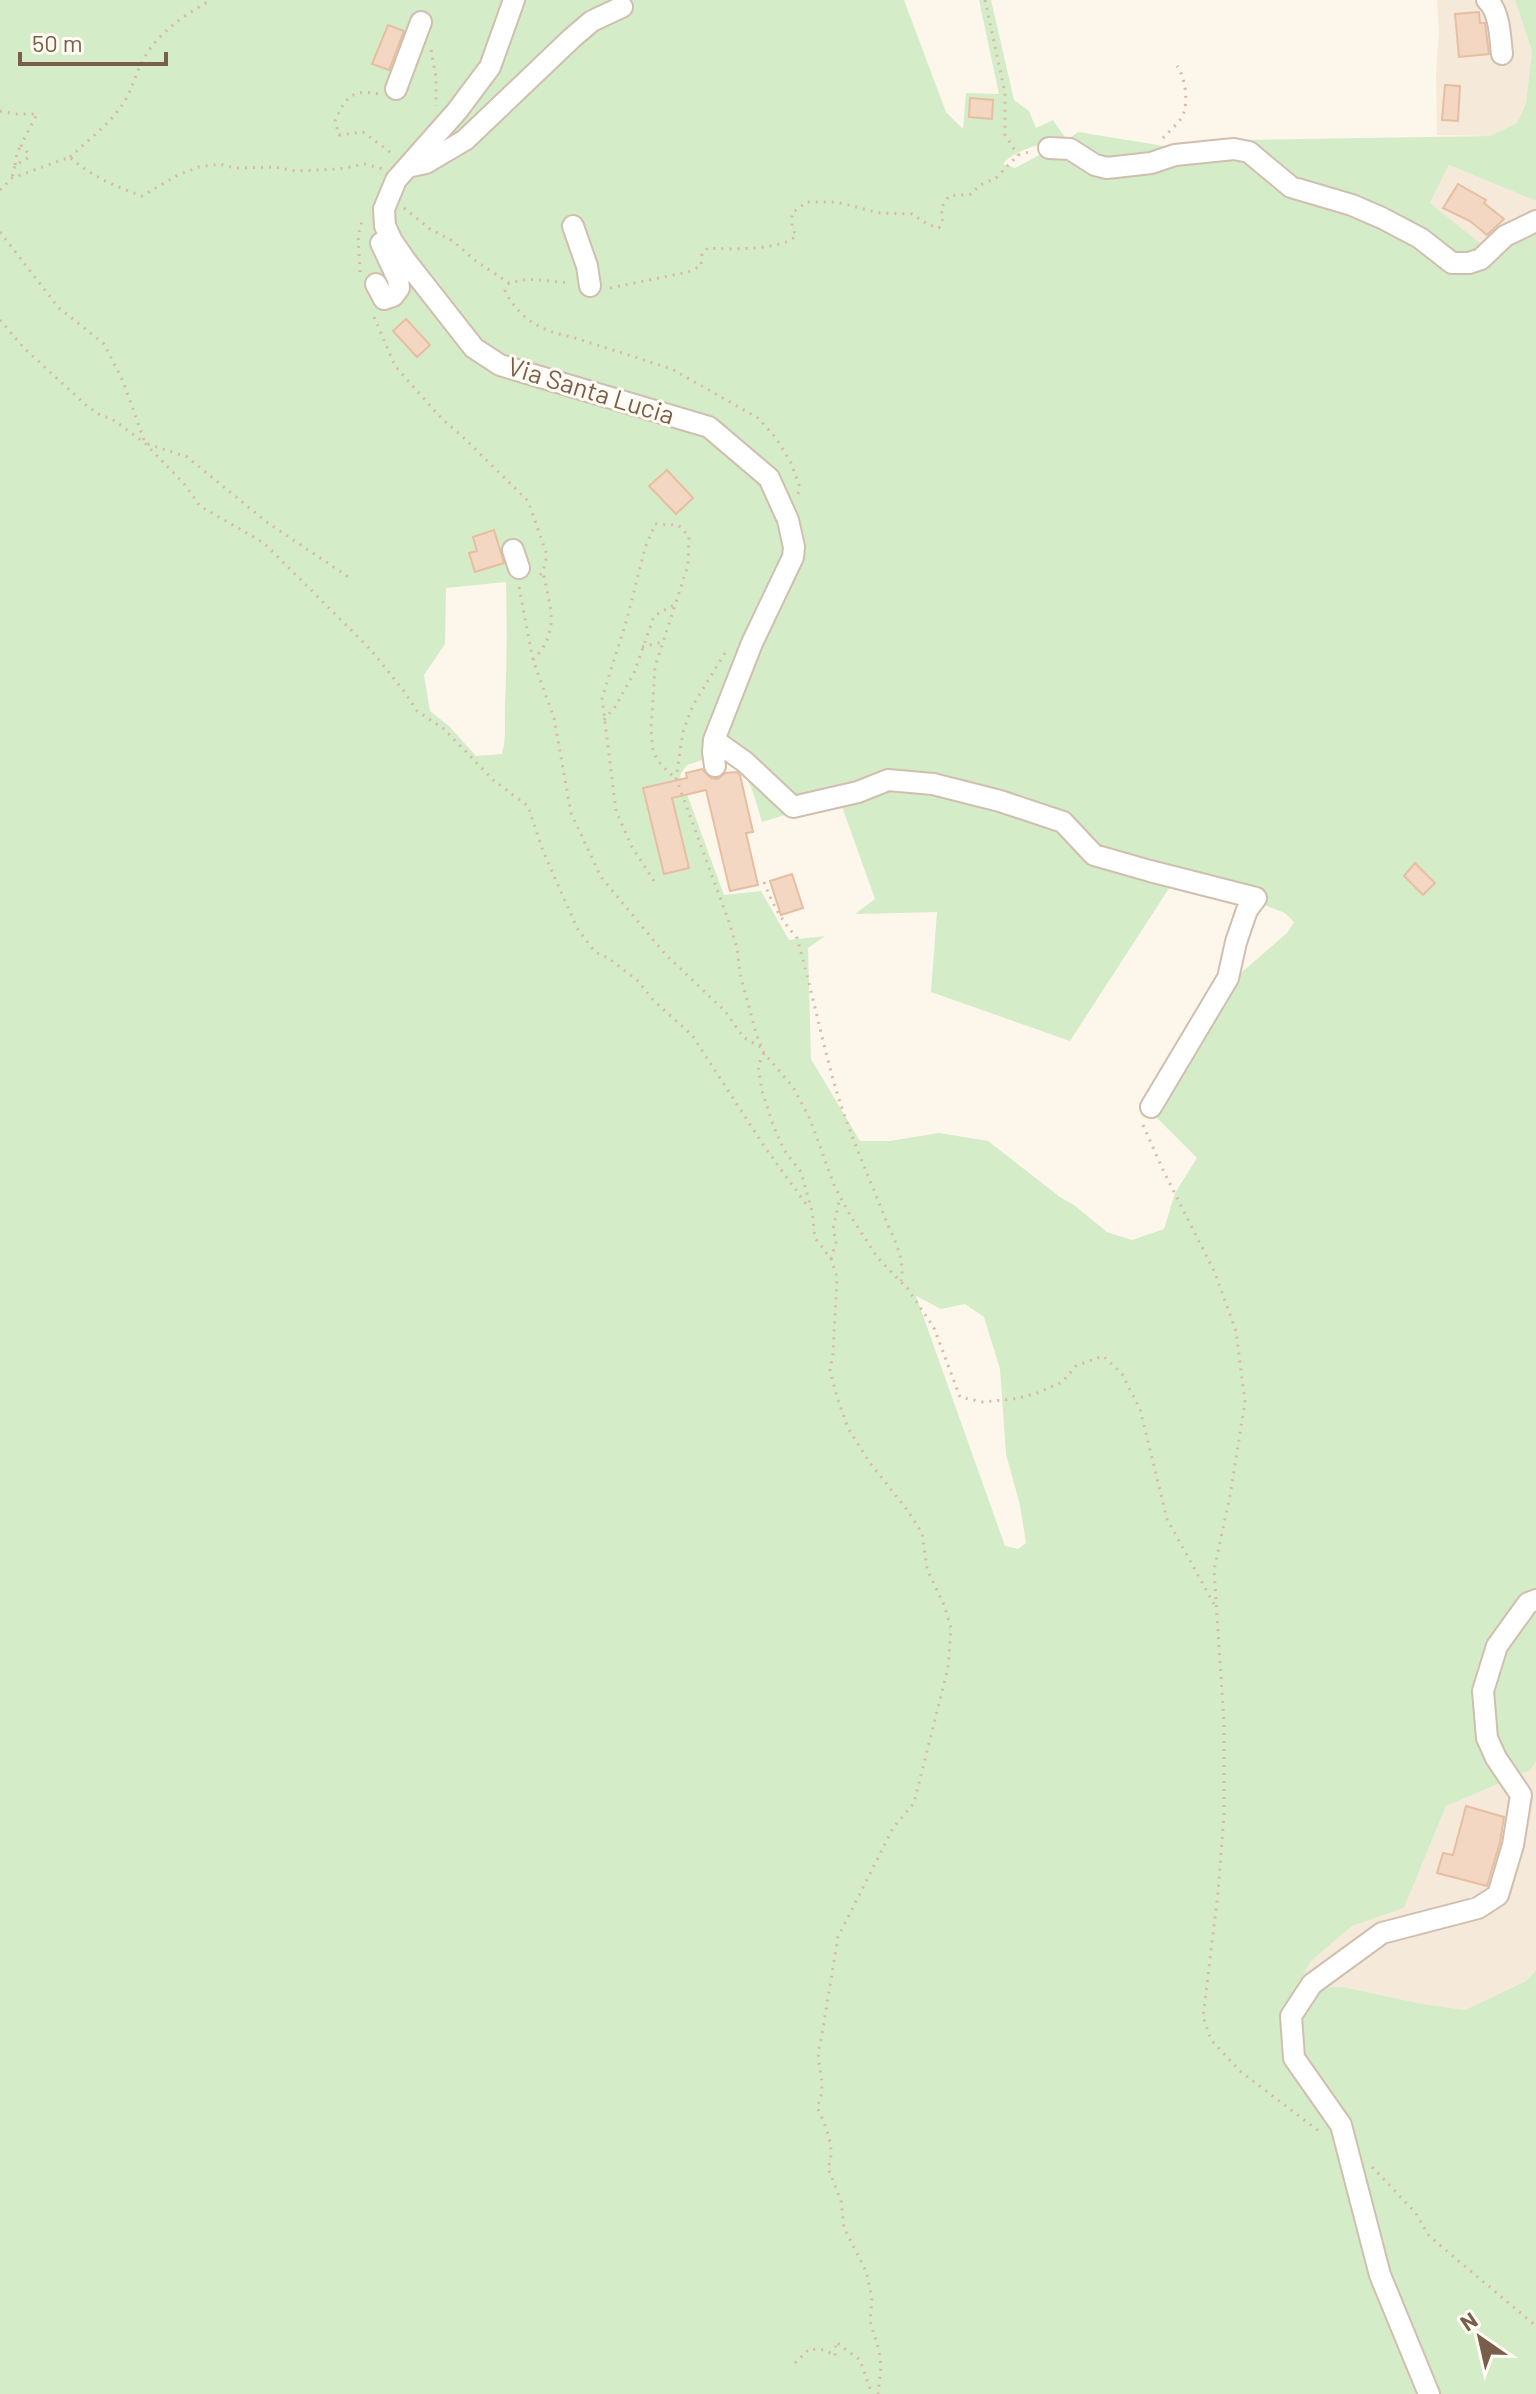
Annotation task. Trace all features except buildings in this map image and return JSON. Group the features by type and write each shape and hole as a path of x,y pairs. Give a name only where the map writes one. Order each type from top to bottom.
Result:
{"street":[{"path":"368,279 387,300 399,288 398,279 381,244 381,236 387,229 383,188 392,186 398,168 457,111 490,67 514,0"},
{"path":"1487,0 1492,4 1500,32 1502,54"},
{"path":"398,168 426,163 465,140 592,21 622,7"},
{"path":"396,89 421,22"},
{"path":"1049,148 1070,149 1095,165 1107,168 1175,155 1234,149 1249,152 1291,187 1352,205 1382,218 1420,238 1452,263 1481,259 1505,236 1536,221"},
{"path":"573,226 587,266 590,286"},
{"name":"Via Santa Lucia","path":"387,229 405,260 474,348 500,365 709,427 769,478 790,528"},
{"path":"715,766 714,740 752,643 793,557 790,528"},
{"path":"714,740 745,762 793,807 858,792 888,780 933,784 1000,801 1063,822 1094,855 1256,898 1247,910 1228,978 1151,1107"},
{"path":"1429,2394 1380,2275 1341,2125 1294,2058 1291,2016 1312,1984 1382,1933 1478,1908 1498,1895 1513,1845 1521,1795 1496,1758 1487,1738 1483,1691 1497,1646 1528,1603 1536,1600"}],"path":[{"path":"0,190 12,178 70,157 121,108 142,62 168,28 211,0"},
{"path":"985,0 1005,93 1005,135 1018,155"},
{"path":"421,22 433,54 436,109"},
{"path":"1159,160 1157,149 1185,110 1184,75 1177,66"},
{"path":"396,89 383,95 364,91 345,100 335,121 339,135 363,132 398,168"},
{"path":"0,111 37,114 17,152 12,178"},
{"path":"15,165 28,158 21,145"},
{"path":"398,168 383,188 430,229 453,241 509,283 528,279 604,289 688,272 701,266 702,254 708,248 769,247 790,242 796,236 792,213 807,202 836,202 880,213 912,214 939,228 943,219 941,208 949,196 971,194 980,185 996,178 1018,155 1049,148"},
{"path":"70,157 88,171 142,196 178,175 199,167 220,164 234,168 275,167 296,171 340,169 365,164 398,168"},
{"path":"365,211 358,236 368,279"},
{"path":"0,232 58,307 104,344 123,381 145,443"},
{"path":"509,283 505,290 510,302 535,326 672,369 758,418 784,450 799,485 790,528"},
{"path":"372,312 395,366 441,418 528,501 547,555 543,572 552,619 550,636 544,649 533,660"},
{"path":"0,320 23,347 87,406 112,419 145,443 185,485 200,506 264,543 371,650 417,711 444,729 493,780 528,806 543,851 577,928 595,952 637,980 654,1001 692,1035 764,1146 812,1211"},
{"path":"145,443 187,457 268,523 350,578"},
{"path":"654,881 632,847 616,811 602,698 645,548 655,524 678,525 689,536 688,565 655,667 651,729 653,752 662,766 676,778"},
{"path":"543,572 521,567 520,597 533,660 554,718 571,813 601,877 665,954 725,1011 743,1037 763,1050"},
{"path":"604,720 634,673 654,616 674,605"},
{"path":"642,647 663,641"},
{"path":"730,644 693,705 683,732 676,778 729,922 737,948 740,974 763,1050 793,1087 810,1119 840,1196 877,1257 901,1281 934,1328 960,1397 983,1402 1035,1394 1062,1382 1076,1366 1103,1356 1122,1374 1140,1409 1167,1519 1216,1608"},
{"path":"764,882 783,923 797,938 835,1087 899,1254 903,1272 901,1281"},
{"path":"763,1050 758,1066 773,1125 784,1150 801,1172 812,1211 815,1238 831,1259 837,1277 837,1311 830,1370 837,1397 848,1428 862,1452 922,1533 927,1569 951,1628 948,1668 914,1803 893,1828 838,1937 821,2040 816,2052 822,2074 822,2096 817,2107 830,2141 832,2158 828,2168 841,2201 844,2228 866,2271 872,2298 870,2321 881,2367 875,2394"},
{"path":"1151,1107 1143,1125 1215,1273 1236,1331 1245,1402 1214,1570 1224,1723 1224,1814 1203,2017 1211,2040 1240,2071 1349,2156 1365,2161 1387,2180 1415,2212 1429,2236 1536,2326"},
{"path":"831,1259 836,1242 833,1229 840,1196"},
{"path":"795,2363 809,2349 825,2350 835,2356 836,2342 860,2360 875,2394"}],"shaded area":[{"path":"1437,0 1515,0 1532,51 1526,103 1517,123 1490,136 1437,135"},
{"path":"1449,165 1536,201 1536,211 1523,217 1485,247 1430,203"},
{"path":"1536,1761 1536,1970 1526,1981 1465,2010 1298,1989 1310,1962 1352,1926 1404,1908 1446,1806 1531,1770"}],"green space":[{"path":"0,0 904,0 946,112 963,129 966,93 999,94 979,0 991,0 1014,100 1029,111 1036,128 1053,120 1067,140 1078,132 1176,148 1139,160 1116,162 1103,159 1071,142 1055,141 1024,150 1003,164 1015,168 1043,153 1060,154 1075,159 1095,172 1109,174 1225,157 1246,140 1490,136 1517,123 1526,103 1532,51 1515,0 1536,0 1536,201 1449,165 1430,203 1485,247 1471,258 1458,260 1465,267 1475,265 1515,237 1536,229 1536,1761 1531,1770 1446,1806 1404,1908 1352,1926 1310,1962 1298,1988 1342,1987 1465,2010 1526,1981 1536,1970 1536,2394 0,2394","holes":["506,582 504,747 502,754 476,756 449,726 430,711 424,675 445,644 446,588","724,753 732,759 745,775 762,822 839,798 875,899 855,914 937,912 931,992 1070,1041 1177,876 1200,880 1285,913 1294,922 1287,933 1227,985 1172,1051 1153,1114 1197,1158 1175,1193 1164,1229 1132,1240 1107,1232 988,1141 939,1133 890,1141 860,1141 811,1059 808,948 825,936 789,940 761,891 724,895 680,775 687,765","916,1296 941,1309 965,1304 984,1317 1000,1369 1006,1454 1020,1505 1026,1543 1018,1549 1005,1546"]}]}
